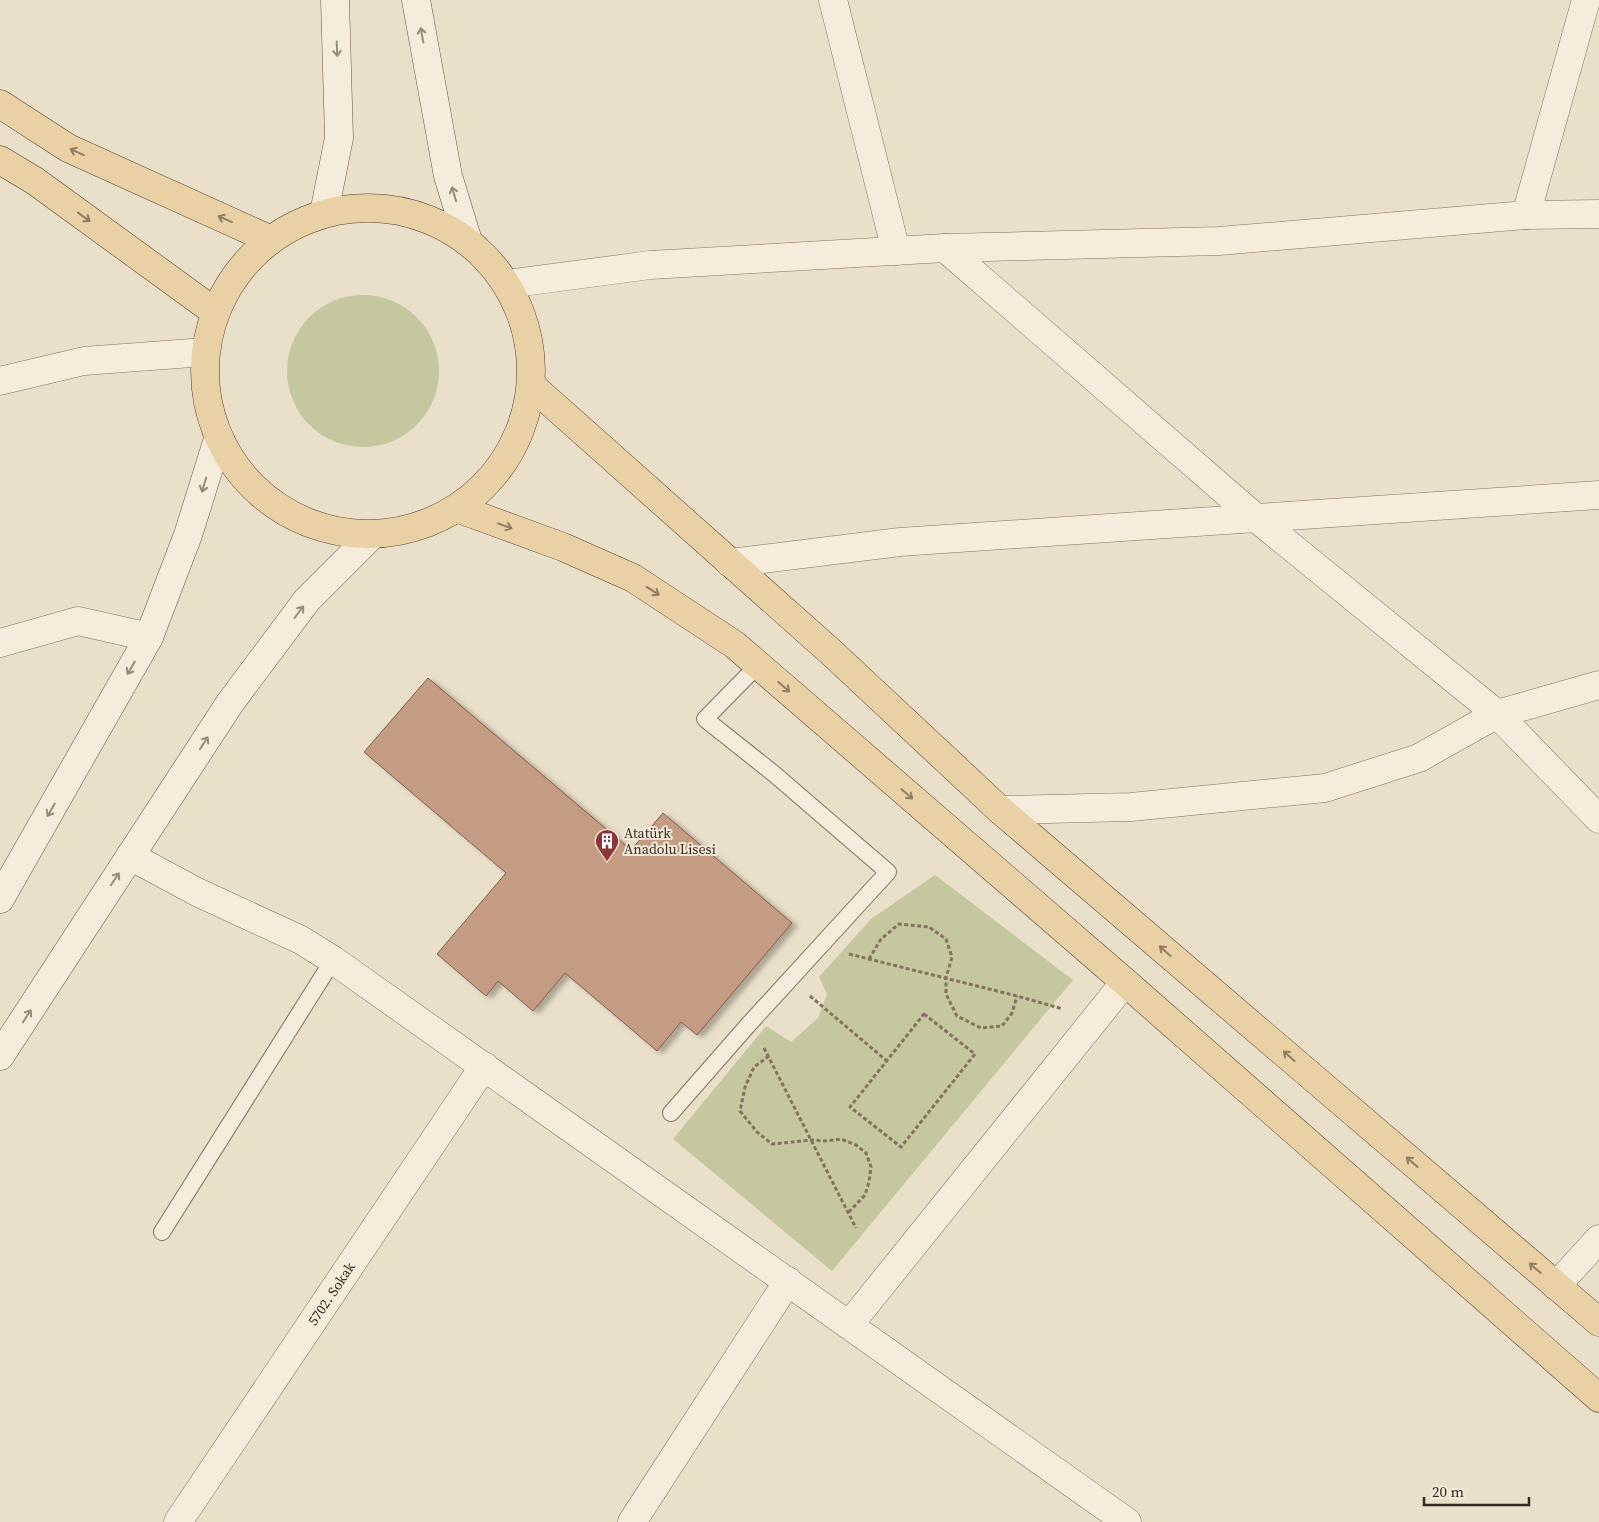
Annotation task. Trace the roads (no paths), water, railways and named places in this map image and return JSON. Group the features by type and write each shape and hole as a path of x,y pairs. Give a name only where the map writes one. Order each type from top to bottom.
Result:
{"main road":[{"path":"0,104 68,148 269,239"},
{"path":"0,160 35,181 214,312"},
{"path":"355,207 412,213 468,241 507,284 528,332 532,386 521,434 496,475 459,509 425,526 371,536 311,526 266,499 218,439 206,401 204,352 214,312 225,290 250,256 269,239 300,221 324,213 355,207"},
{"path":"532,386 832,652 1000,810 1599,1322"},
{"path":"459,509 563,548 633,578 734,645 1125,982 1599,1398"}],"street":[{"path":"324,213 339,138 335,0"},
{"path":"416,0 448,176 468,241"},
{"path":"833,0 896,251"},
{"path":"1526,215 1586,0"},
{"path":"507,284 650,265 945,248 1219,241 1526,215 1599,214"},
{"path":"945,248 1256,518 1498,714 1599,819"},
{"path":"0,381 84,361 204,352"},
{"path":"0,899 149,637 188,536 218,439"},
{"path":"730,562 900,542 1599,495"},
{"path":"0,1056 230,703 307,600 371,536"},
{"path":"0,643 78,621 149,637"},
{"path":"1000,810 1131,807 1325,788 1419,758 1498,714 1599,684"},
{"path":"130,856 197,892 301,940 333,960 849,1325 1100,1514 1127,1522"},
{"path":"849,1325 1125,982"},
{"name":"5702. Sokak","path":"178,1522 484,1066"},
{"path":"1556,1286 1599,1239"},
{"path":"632,1522 788,1281"}],"lane":[{"path":"671,1113 749,1024 888,872 773,773 705,719 758,666"},
{"path":"162,1232 333,960"}],"place":[{"name":"Atatürk Anadolu Lisesi","path":"607,862"}]}
